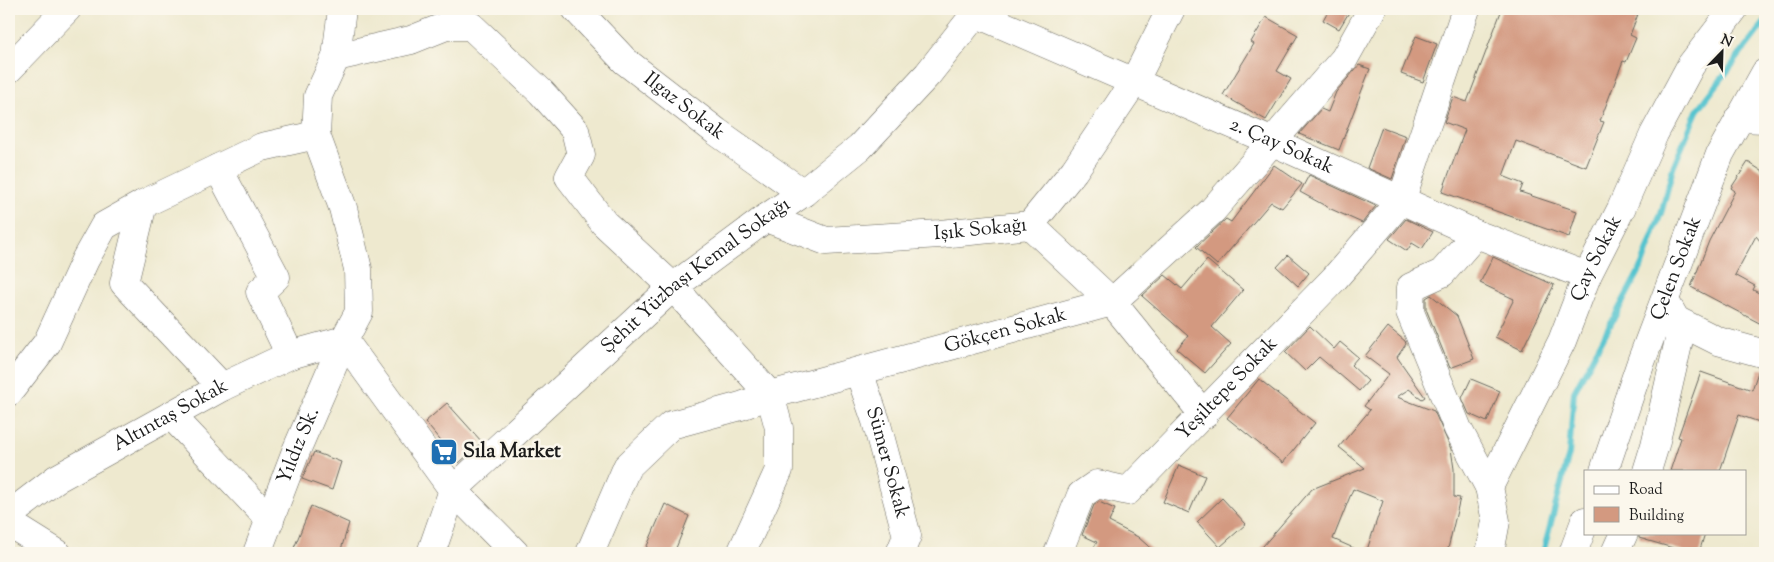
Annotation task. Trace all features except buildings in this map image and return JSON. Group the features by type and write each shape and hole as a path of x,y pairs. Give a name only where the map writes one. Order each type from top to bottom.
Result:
{"street":[{"path":"9,69 67,9"},
{"path":"9,392 47,343 85,260 104,226 143,204 262,147 316,135 318,96 336,57 342,9"},
{"name":"Ilgaz Sokak","path":"576,9 625,61 717,132 803,193"},
{"name":"Işık Sokağı","path":"766,218 826,241 940,234 1030,225 1074,172 1134,82 1171,9"},
{"name":"Gökçen Sokak","path":"590,553 627,467 672,424 741,406 770,395 1112,302 1212,211 1344,59 1372,9"},
{"path":"1401,201 1466,9"},
{"name":"Çay Sokak","path":"1489,487 1562,341 1587,276 1654,134 1691,65 1734,9"},
{"name":"Şehit Yüzbaşı Kemal Sokağı","path":"431,553 453,490 672,287 803,193 860,147 928,74 978,11"},
{"name":"2. Çay Sokak","path":"978,11 1476,234 1587,276"},
{"path":"336,57 411,40 446,26 471,26 541,92 575,130 581,155 569,177 604,223 672,287 770,395 779,428 779,470 741,553"},
{"name":"Çelen Sokak","path":"1604,470 1673,321 1720,154 1752,119 1765,73"},
{"name":"Yıldız Sk.","path":"257,553 296,451 344,340 359,312 358,268 343,208 316,135"},
{"path":"218,168 276,277 260,292 290,355"},
{"name":"Yeşiltepe Sokak","path":"1058,553 1081,495 1097,484 1128,491 1204,415 1334,279 1401,201"},
{"path":"143,204 124,283 222,387"},
{"path":"1030,225 1112,302 1204,415"},
{"path":"1476,234 1442,273 1411,287 1410,312 1458,429 1489,487 1496,521 1490,553"},
{"path":"1647,470 1655,445 1673,321 1718,341 1765,354"},
{"path":"344,340 453,490 515,553"},
{"name":"Altıntaş Sokak","path":"9,515 56,479 222,387 290,355 344,340"},
{"name":"Sümer Sokak","path":"859,372 876,421 907,536 900,553"},
{"path":"171,415 270,520"},
{"path":"9,523 57,553"},
{"path":"1573,553 1584,524"},
{"path":"1615,553 1624,534"}],"waterway":[{"path":"1543,553 1569,454 1574,392 1641,268 1662,210 1673,168 1697,111 1765,22"}],"place":[{"name":"Sıla Market","path":"444,452"}]}
